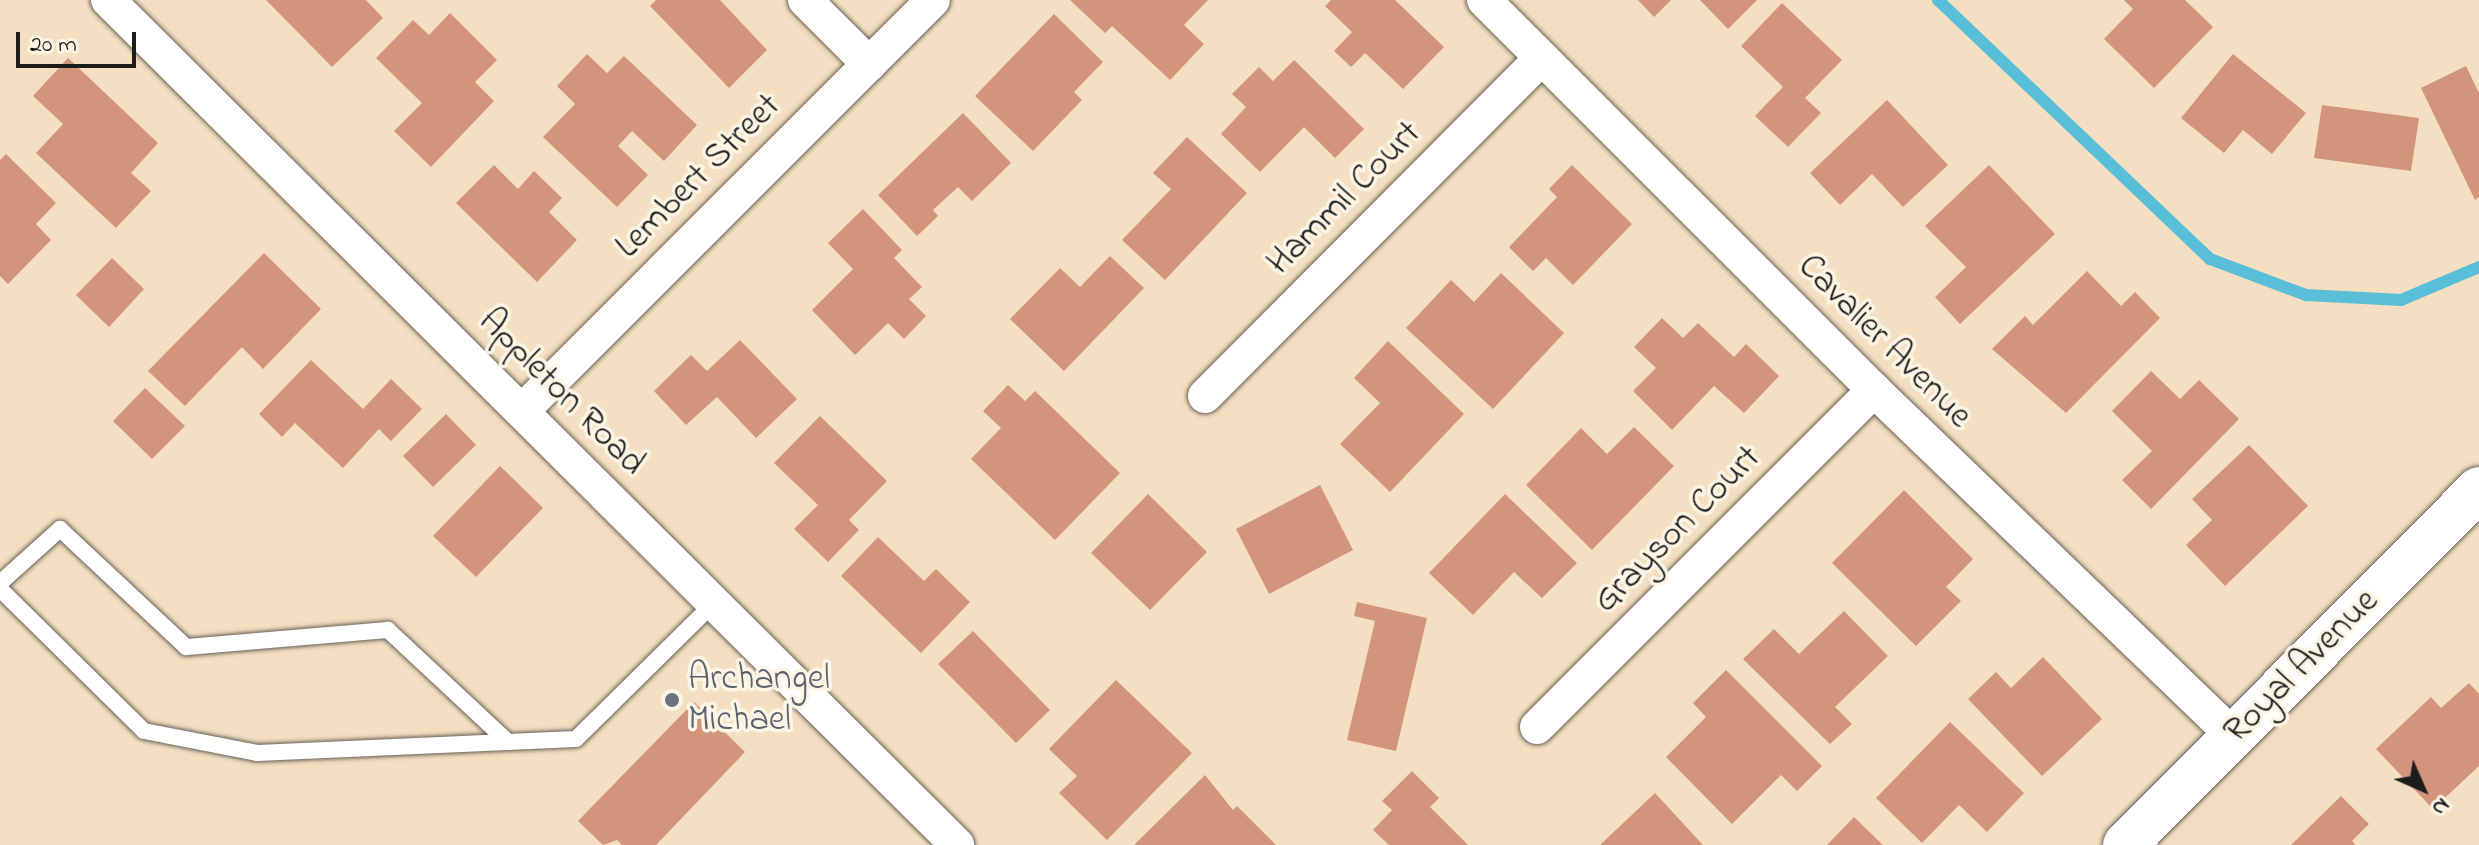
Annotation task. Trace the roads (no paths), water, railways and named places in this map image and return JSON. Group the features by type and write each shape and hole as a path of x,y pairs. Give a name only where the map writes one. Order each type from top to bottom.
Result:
{"main road":[{"name":"Royal Avenue","path":"2125,845 2479,489"}],"street":[{"name":"Appleton Road","path":"108,0 957,845"},
{"path":"805,0 869,64"},
{"name":"Lembert Street","path":"522,411 933,0"},
{"name":"Cavalier Avenue","path":"1484,0 1874,390 2233,736"},
{"name":"Hammil Court","path":"1205,396 1542,58"},
{"name":"Grayson Court","path":"1537,727 1874,390"}],"lane":[{"path":"0,583 60,529 186,647 388,630 508,742"},
{"path":"0,589 144,731 257,753 576,739 714,603"}],"waterway":[{"path":"1938,0 2210,259 2306,295 2401,300 2479,267"}],"place":[{"name":"Archangel Michael","path":"672,700"}]}
